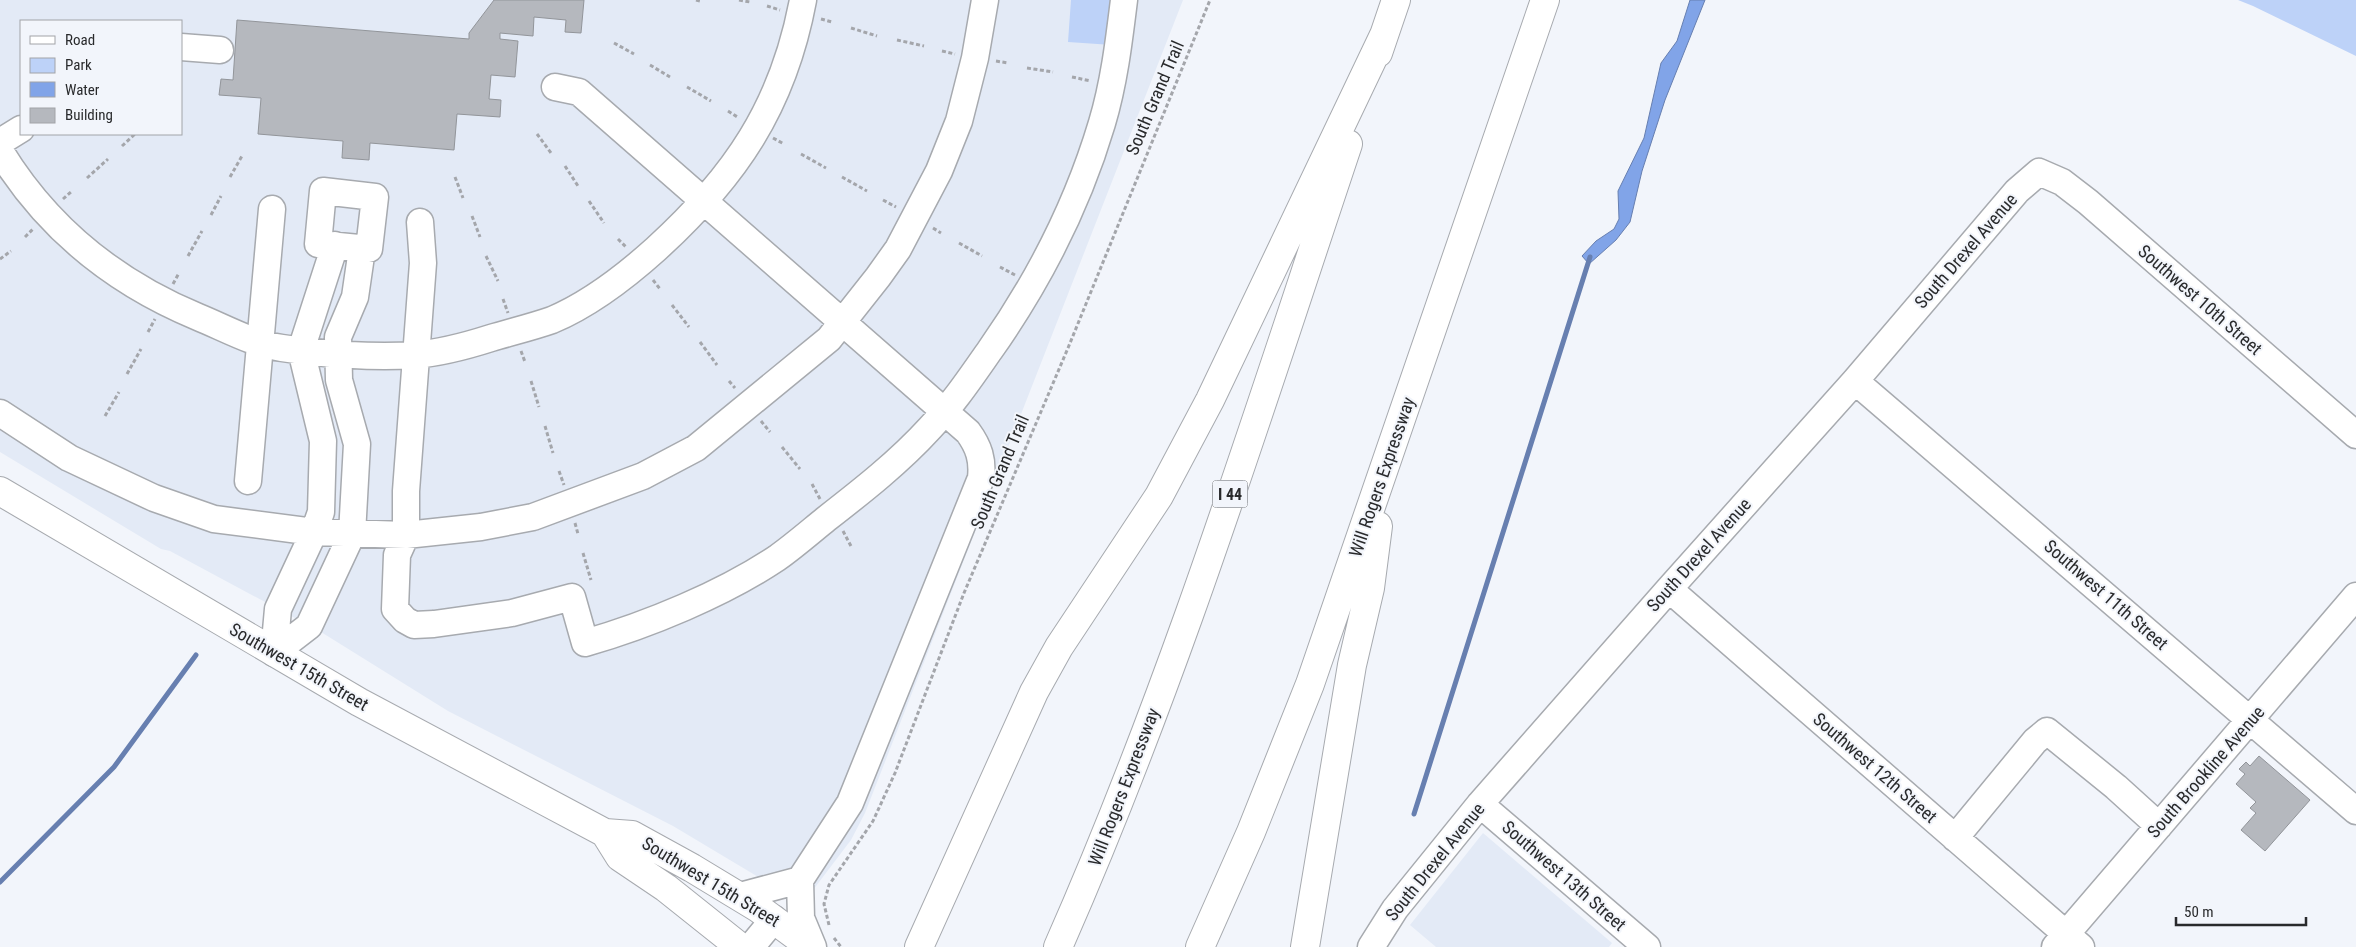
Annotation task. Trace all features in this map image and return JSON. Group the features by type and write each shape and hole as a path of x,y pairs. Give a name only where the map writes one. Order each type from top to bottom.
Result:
{"main road":[{"name":"Will Rogers Expressway","path":"1058,947 1091,871 1151,718 1275,363 1396,0"},
{"name":"Will Rogers Expressway","path":"1200,947 1251,832 1310,684 1546,0"},
{"path":"919,947 1034,692 1059,647 1144,520 1210,400 1384,35"},
{"path":"1305,947 1352,665 1370,588 1387,462"},
{"name":"Southwest 15th Street","path":"0,491 359,702 605,833 632,835 740,896 774,919 822,940"},
{"name":"Southwest 15th Street","path":"605,833 620,857 666,888 740,947"}],"street":[{"path":"0,151 26,190 90,256 134,286 164,303 260,343 301,350 391,356 416,355 457,348 553,319 593,298 640,263 704,202 738,160 778,88 792,50 803,0"},
{"path":"0,413 69,458 154,498 214,519 314,532 406,535 481,528 533,517 643,476 696,448 829,339 898,249 938,171 959,121 975,58 986,0"},
{"path":"420,222 423,263 406,491 406,535 397,555 395,609 405,620 414,625 434,624 512,613 572,597 586,643 655,620 708,596 776,558 875,481 945,412 1033,286 1068,216 1102,122 1118,52 1124,0"},
{"path":"182,47 220,50"},
{"path":"556,87 579,92 945,412 973,439 983,464 981,478 850,803 800,880 801,918 822,940"},
{"path":"0,142 20,130"},
{"name":"South Drexel Avenue","path":"1371,947 1395,908 1480,804 1855,380 2017,191 2038,172"},
{"name":"Southwest 10th Street","path":"2038,172 2062,182 2088,202 2356,435"},
{"path":"323,191 375,197 369,249 335,245 318,244 323,191"},
{"path":"248,481 272,209"},
{"path":"274,653 278,609 314,532 321,512 322,441 301,350 335,245"},
{"path":"274,653 309,626 352,534 357,444 340,380 338,337 355,297 362,249"},
{"name":"Southwest 11th Street","path":"1855,380 2356,810"},
{"name":"Southwest 12th Street","path":"1669,589 1955,838 2067,943"},
{"name":"South Brookline Avenue","path":"2067,943 2159,826 2356,596"},
{"path":"1955,838 2034,741 2047,731 2116,787 2159,826"},
{"name":"Southwest 13th Street","path":"1480,804 1647,947"},
{"path":"740,896 800,880"},
{"path":"751,947 774,919"}],"path":[{"path":"739,0 750,2"},
{"name":"South Grand Trail","path":"842,947 822,940 824,904 829,885 873,821 895,773 964,593 1071,340 1210,0"},
{"path":"851,28 877,36"},
{"path":"897,40 924,46"},
{"path":"614,43 634,54"},
{"path":"650,65 670,77"},
{"path":"1027,68 1053,72"},
{"path":"1072,77 1099,82"},
{"path":"687,87 711,101"},
{"path":"728,111 739,118"},
{"path":"537,134 551,152"},
{"path":"122,146 134,135"},
{"path":"773,138 784,144"},
{"path":"801,154 826,168"},
{"path":"230,177 242,156"},
{"path":"87,178 108,159"},
{"path":"565,166 578,186"},
{"path":"455,177 463,198"},
{"path":"842,177 867,191"},
{"path":"211,215 221,196"},
{"path":"589,200 604,223"},
{"path":"883,200 895,206"},
{"path":"472,216 480,237"},
{"path":"930,226 941,233"},
{"path":"188,256 202,231"},
{"path":"959,243 982,256"},
{"path":"0,259 11,251"},
{"path":"486,256 498,281"},
{"path":"672,305 688,327"},
{"path":"700,342 717,365"},
{"path":"126,374 141,350"},
{"path":"531,381 539,407"},
{"path":"105,416 120,392"},
{"path":"545,426 553,453"},
{"path":"782,447 800,469"},
{"path":"838,523 852,548"},
{"path":"583,553 591,580"}],"shaded area":[{"path":"0,0 1183,0 865,813 851,840 813,890 760,878 673,826 448,711 321,632 170,551 161,549 0,452"},
{"path":"1483,833 1612,943 1609,947 1436,947 1410,925"}],"green space":[{"path":"1071,0 1130,0 1127,46 1068,42"},
{"path":"2238,0 2356,0 2356,56 2253,6"}],"water":[{"path":"1690,0 1705,0 1665,100 1642,171 1630,222 1616,240 1589,264 1582,256 1596,241 1614,229 1619,219 1618,191 1644,138 1661,63 1677,41"}],"building":[{"path":"494,0 584,0 581,33 565,32 566,20 534,17 533,36 500,33 500,39 518,41 515,77 491,75 489,99 501,100 500,117 457,114 454,150 370,143 369,160 342,158 343,141 258,134 261,98 219,95 221,79 233,80 237,20 469,39 469,33"},
{"path":"2259,756 2310,800 2265,851 2241,830 2256,813 2250,808 2256,802 2236,784 2245,774 2239,769 2246,762 2250,766"}],"waterway":[{"path":"1414,814 1590,257"},
{"path":"0,882 114,767 196,655"}]}
